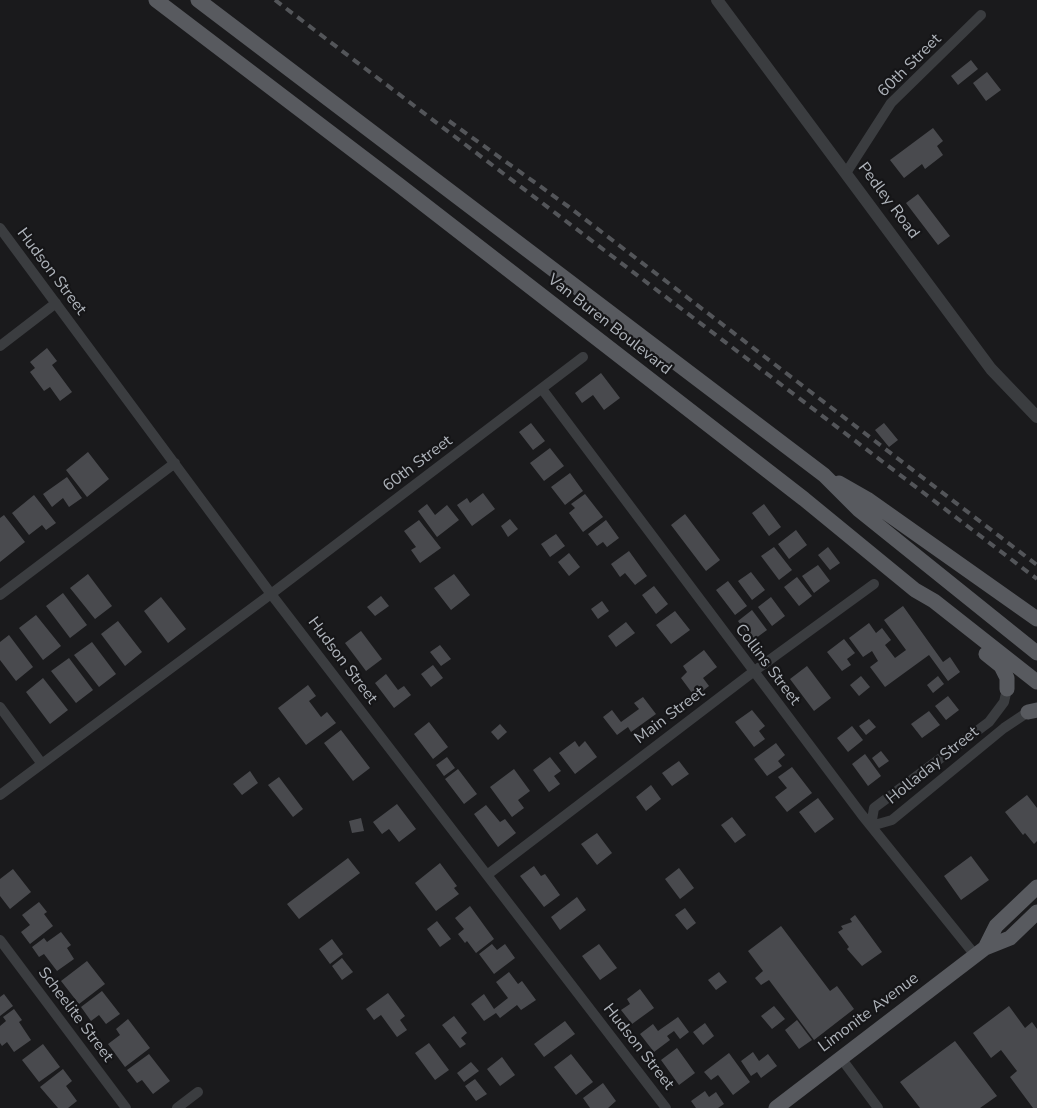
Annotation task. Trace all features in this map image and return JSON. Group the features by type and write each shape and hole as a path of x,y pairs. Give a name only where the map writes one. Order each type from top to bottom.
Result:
{"main road":[{"name":"Van Buren Boulevard","path":"156,0 804,499 915,590 934,601 1037,682"},
{"name":"Van Buren Boulevard","path":"198,0 824,475 859,510 1037,653"},
{"path":"824,475 867,499 1037,619"},
{"path":"915,590 928,608 1001,666 1007,678 1007,689"},
{"name":"Limonite Avenue","path":"980,952 996,926 1037,887"},
{"name":"Limonite Avenue","path":"776,1108 980,952 1010,938 1037,912"},
{"path":"1010,938 1037,927"}],"street":[{"name":"Pedley Road","path":"717,0 991,369 1037,417"},
{"name":"60th Street","path":"846,173 891,103 981,15"},
{"name":"Hudson Street","path":"0,228 271,594 666,1108"},
{"path":"0,346 56,303"},
{"name":"60th Street","path":"0,795 271,594 583,357"},
{"name":"Collins Street","path":"542,389 871,826 980,952"},
{"path":"0,595 175,463"},
{"name":"Main Street","path":"486,875 753,672 874,584"},
{"name":"Holladay Street","path":"1007,689 1004,702 989,722 874,808 871,826 892,820 1004,728 1033,711"},
{"path":"0,707 42,764"},
{"name":"Scheelite Street","path":"0,940 126,1108"},
{"path":"841,1058 878,1108"},
{"path":"177,1108 198,1092"}],"building":[{"path":"971,60 978,69 958,85 951,76"},
{"path":"987,72 1001,90 986,101 973,83"},
{"path":"933,128 943,141 937,146 943,155 925,169 922,164 904,178 890,160"},
{"path":"918,194 950,236 938,245 906,203"},
{"path":"47,348 57,361 52,365 72,392 60,401 50,387 44,391 30,372 35,368 30,362"},
{"path":"601,373 620,398 604,410 593,395 582,403 575,393"},
{"path":"531,423 545,441 533,450 519,432"},
{"path":"884,423 898,440 889,447 875,430"},
{"path":"550,448 564,466 544,481 530,463"},
{"path":"88,452 109,479 87,497 66,470"},
{"path":"570,473 583,491 565,505 551,487"},
{"path":"67,477 82,498 69,507 63,498 52,507 43,494"},
{"path":"483,493 495,509 472,526 457,505 467,498 470,503"},
{"path":"585,494 603,517 583,532 569,513 575,508 571,504"},
{"path":"34,495 56,523 46,530 42,525 29,535 12,513"},
{"path":"427,504 435,515 447,505 459,520 437,537 418,511"},
{"path":"764,504 781,527 769,536 752,513"},
{"path":"685,514 720,560 706,571 671,525"},
{"path":"4,515 25,542 0,562 0,518"},
{"path":"510,519 518,529 508,537 501,526"},
{"path":"419,520 441,548 420,563 411,550 416,547 404,531"},
{"path":"606,520 619,538 607,547 603,542 597,546 588,534"},
{"path":"796,530 807,545 789,559 778,544"},
{"path":"556,534 565,546 550,557 541,544"},
{"path":"774,547 792,570 779,580 761,556"},
{"path":"828,547 840,563 830,570 818,555"},
{"path":"629,551 647,576 635,585 625,573 620,577 611,564"},
{"path":"569,553 580,567 569,576 558,562"},
{"path":"818,565 830,581 814,593 802,576"},
{"path":"751,572 765,590 752,600 738,581"},
{"path":"88,574 112,606 95,619 70,588"},
{"path":"454,574 470,595 451,610 434,588"},
{"path":"797,577 812,596 799,606 784,587"},
{"path":"728,581 747,606 735,615 716,590"},
{"path":"654,586 668,604 656,614 642,595"},
{"path":"63,593 87,625 70,638 46,606"},
{"path":"381,596 389,606 375,616 367,607"},
{"path":"161,597 186,629 168,643 144,611"},
{"path":"771,597 785,616 772,626 758,607"},
{"path":"602,601 609,611 598,619 591,609"},
{"path":"903,606 943,662 950,657 960,672 948,681 929,655 885,687 870,667 878,661 872,651 863,657 849,638 869,623 876,633 882,628 891,640 885,645 895,658 906,650 884,620"},
{"path":"752,610 767,630 752,641 738,621"},
{"path":"675,611 690,630 671,644 656,625"},
{"path":"36,615 61,646 43,660 19,628"},
{"path":"118,621 142,652 125,666 101,634"},
{"path":"626,622 635,633 616,647 608,636"},
{"path":"361,631 382,659 366,671 345,643"},
{"path":"9,635 33,667 16,681 0,660 0,642"},
{"path":"844,639 855,653 847,659 851,665 842,671 827,652"},
{"path":"92,642 116,674 99,687 74,655"},
{"path":"440,645 451,659 441,666 430,652"},
{"path":"704,650 717,667 703,678 709,686 695,697 681,678 687,672 683,666"},
{"path":"69,658 93,690 76,703 51,671"},
{"path":"433,665 443,678 431,687 421,674"},
{"path":"807,666 831,698 814,711 790,679"},
{"path":"386,674 398,690 404,686 411,695 394,708 375,683"},
{"path":"861,676 870,687 859,696 850,685"},
{"path":"938,676 944,684 933,693 927,685"},
{"path":"43,678 68,710 50,724 26,692"},
{"path":"308,685 316,696 309,701 321,717 327,712 336,723 306,745 278,708"},
{"path":"948,696 959,710 946,720 935,706"},
{"path":"643,697 656,714 631,732 628,727 617,735 603,717 612,710 621,722 639,709 634,703"},
{"path":"752,710 765,726 759,731 765,739 754,747 735,722"},
{"path":"929,711 940,725 922,738 911,724"},
{"path":"869,719 876,727 866,735 859,726"},
{"path":"429,722 448,747 433,759 414,734"},
{"path":"500,724 507,732 498,740 491,732"},
{"path":"852,726 863,740 848,752 837,738"},
{"path":"341,730 370,768 353,781 324,743"},
{"path":"575,741 579,747 585,741 597,757 575,774 559,753"},
{"path":"776,743 785,755 778,761 782,766 767,776 754,759"},
{"path":"881,751 889,761 879,768 872,758"},
{"path":"865,754 881,776 868,786 852,764"},
{"path":"447,757 455,768 444,776 436,765"},
{"path":"550,757 561,771 554,776 560,784 549,792 533,770"},
{"path":"679,761 689,774 672,786 662,773"},
{"path":"792,767 812,793 787,812 775,797 787,788 778,777"},
{"path":"458,769 477,794 464,804 445,779"},
{"path":"514,769 530,791 518,800 524,808 512,817 490,787"},
{"path":"250,771 258,783 242,795 233,784"},
{"path":"279,777 303,809 293,817 268,785"},
{"path":"651,785 661,799 646,811 636,797"},
{"path":"1027,795 1037,808 1037,841 1034,844 1025,833 1023,835 1005,812"},
{"path":"818,798 834,819 815,833 799,812"},
{"path":"397,804 416,829 399,842 389,829 382,834 373,822"},
{"path":"486,805 500,822 505,819 516,833 498,847 474,814"},
{"path":"732,817 746,835 735,843 721,825"},
{"path":"361,818 364,831 352,833 349,821"},
{"path":"597,833 612,853 597,865 581,844"},
{"path":"971,856 989,880 961,900 944,876"},
{"path":"348,858 360,873 299,919 287,904"},
{"path":"440,863 457,886 454,888 459,894 436,911 415,883"},
{"path":"534,866 541,876 545,874 560,895 544,907 520,876"},
{"path":"679,868 694,888 680,899 665,879"},
{"path":"13,869 31,892 10,909 0,896 0,879"},
{"path":"577,897 586,910 560,930 551,917"},
{"path":"39,902 47,912 44,914 53,926 30,944 21,932 30,925 22,915"},
{"path":"470,906 494,939 476,953 458,934 464,929 455,918"},
{"path":"685,908 696,923 687,930 675,915"},
{"path":"855,915 882,952 862,966 847,949 849,947 838,932 843,929 841,926 852,922 850,919"},
{"path":"437,921 451,939 440,947 427,929"},
{"path":"781,926 830,991 837,986 854,1009 814,1040 769,980 761,985 755,978 763,971 748,951"},
{"path":"61,932 71,945 67,948 74,959 57,971 44,954 39,957 32,947 44,938 47,942"},
{"path":"332,939 343,954 330,964 319,949"},
{"path":"492,944 497,950 505,944 515,958 494,974 479,954"},
{"path":"599,944 617,968 600,980 582,956"},
{"path":"342,958 353,972 342,980 332,966"},
{"path":"87,961 105,984 79,1004 61,981"},
{"path":"509,972 518,984 522,981 536,1000 521,1010 517,1005 500,1018 496,1013 484,1021 471,1004 484,994 494,1009 508,998 496,982"},
{"path":"719,972 727,982 716,990 708,980"},
{"path":"640,989 654,1008 632,1024 621,1010 630,1004 627,999"},
{"path":"102,991 120,1014 106,1024 99,1015 91,1021 81,1007"},
{"path":"388,993 405,1016 400,1020 407,1030 397,1037 381,1015 374,1020 366,1009"},
{"path":"4,994 13,1006 0,1016 0,997"},
{"path":"774,1006 785,1019 772,1029 761,1016"},
{"path":"1009,1006 1025,1028 1032,1022 1037,1029 1037,1108 1033,1108 1010,1077 1017,1071 1001,1050 991,1058 973,1033"},
{"path":"14,1009 22,1020 19,1022 31,1040 14,1052 7,1042 2,1046 0,1043 0,1026 6,1021 3,1017"},
{"path":"454,1016 467,1033 461,1038 466,1044 460,1048 442,1025"},
{"path":"678,1017 689,1032 680,1039 674,1031 667,1036 670,1040 654,1052 640,1034 653,1024 658,1031"},
{"path":"128,1019 150,1048 125,1067 108,1044 120,1035 116,1029"},
{"path":"797,1020 812,1040 799,1049 785,1030"},
{"path":"565,1021 575,1034 544,1057 534,1044"},
{"path":"705,1023 714,1036 703,1045 693,1032"},
{"path":"955,1041 997,1096 980,1108 920,1108 900,1082"},
{"path":"429,1043 449,1070 435,1080 415,1053"},
{"path":"43,1044 60,1067 39,1082 22,1060"},
{"path":"677,1048 695,1073 679,1085 661,1060"},
{"path":"753,1052 759,1061 768,1054 777,1066 761,1078 757,1072 751,1076 741,1061"},
{"path":"729,1053 750,1082 733,1095 718,1075 711,1080 704,1072"},
{"path":"149,1054 170,1081 153,1094 142,1080 137,1083 127,1070"},
{"path":"571,1054 593,1082 576,1095 554,1067"},
{"path":"502,1057 515,1075 500,1086 487,1069"},
{"path":"471,1062 479,1071 464,1082 457,1073"},
{"path":"63,1069 72,1081 66,1086 77,1101 68,1108 58,1108 40,1087"},
{"path":"475,1079 487,1094 476,1101 465,1086"},
{"path":"603,1083 616,1101 608,1108 590,1108 583,1098"},
{"path":"705,1091 709,1097 716,1092 724,1104 718,1108 696,1108 691,1101"}],"railway":[{"path":"275,0 1037,579"},
{"path":"449,121 569,207 1037,565"}]}
